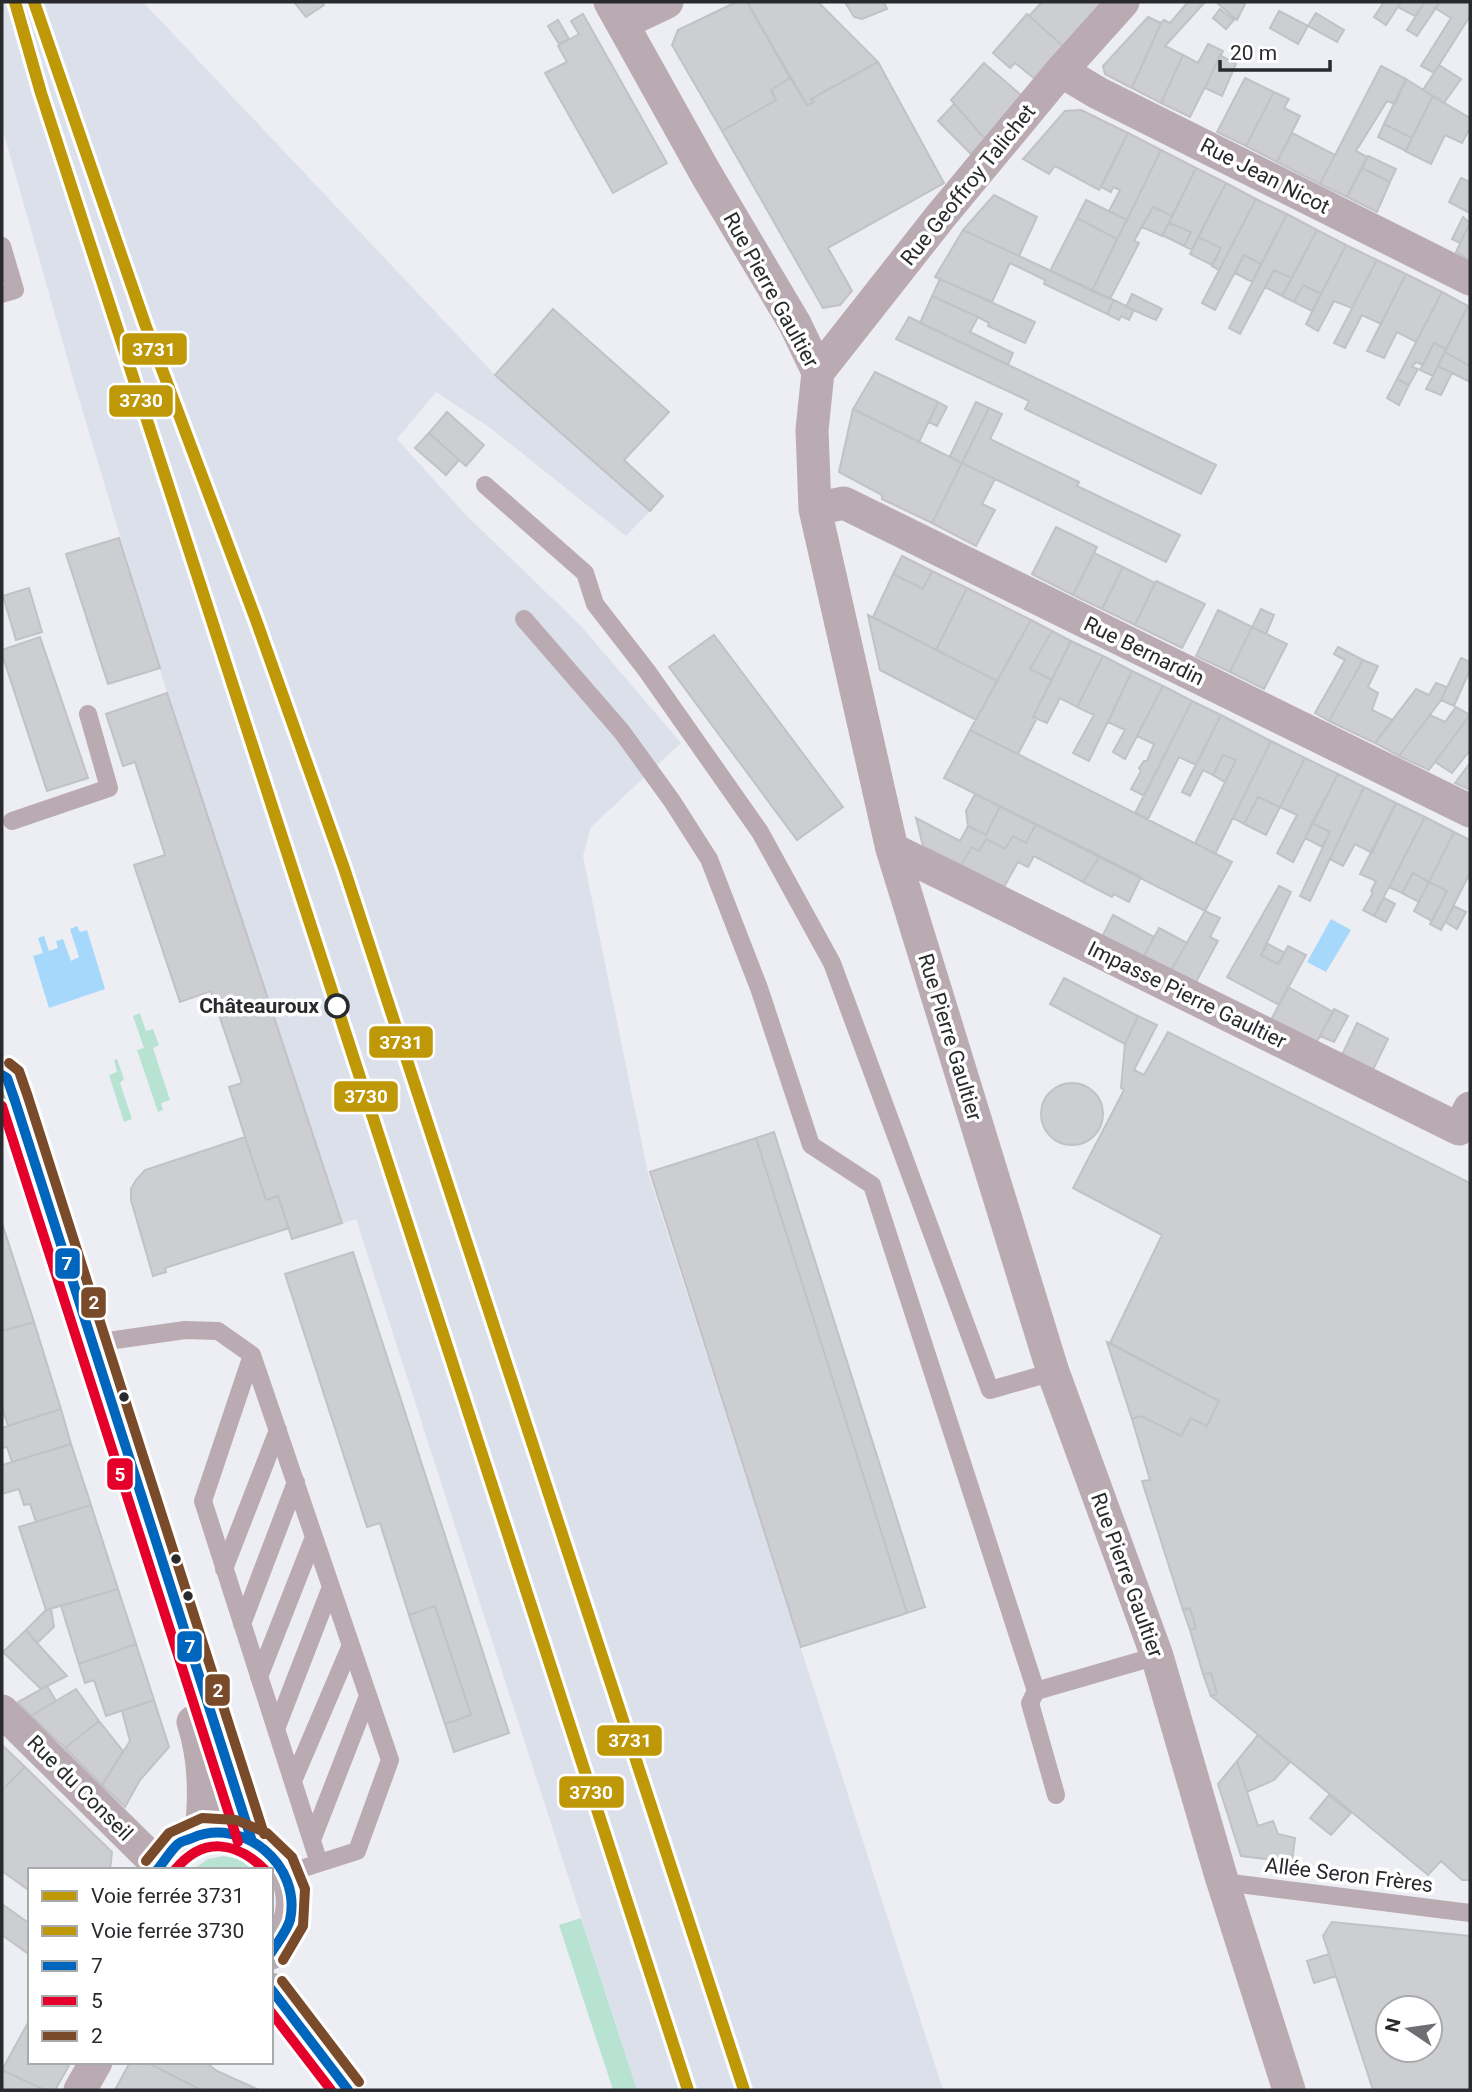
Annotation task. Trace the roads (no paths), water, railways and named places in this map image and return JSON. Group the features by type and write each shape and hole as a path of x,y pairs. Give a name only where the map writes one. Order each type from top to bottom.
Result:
{"street":[{"path":"616,12 667,2"},
{"name":"Rue Geoffroy Talichet","path":"818,372 940,217 1061,71 1123,2"},
{"name":"Rue Pierre Gaultier","path":"616,12 706,174 795,324 818,372 811,430 815,509 892,849 1053,1372 1157,1656 1223,1882 1289,2090"},
{"name":"Rue Jean Nicot","path":"1061,71 1098,93 1470,279"},
{"name":"Rue Bernardin","path":"815,509 844,503 1470,811"},
{"name":"Impasse Pierre Gaultier","path":"892,849 1460,1129 1470,1108"},
{"path":"2,1075 7,1078 94,1343 212,1722 251,1838"},
{"path":"2,1121 26,1188 195,1728 205,1793 201,1834"},
{"name":"Rue du Conseil","path":"2,1711 158,1868"},
{"path":"158,1868 177,1846 201,1834 235,1833 251,1838 271,1853 285,1874 292,1900 281,1940 273,1950"},
{"path":"273,1992 348,2090"},
{"path":"80,2090 95,2064"}],"lane":[{"path":"2,246 15,290 2,294"},
{"path":"485,485 585,573 594,604 647,671 766,844 832,963 990,1390 1053,1372"},
{"path":"524,619 622,732 709,859 760,988 811,1145 872,1185 1036,1691 1030,1703 1056,1795"},
{"path":"12,821 109,788 88,714"},
{"path":"94,1343 185,1330 218,1331 253,1355 390,1760 357,1851 285,1874"},
{"path":"253,1355 203,1501 319,1863"},
{"path":"224,1569 278,1430"},
{"path":"242,1624 296,1482"},
{"path":"259,1677 314,1537"},
{"path":"276,1729 331,1587"},
{"path":"293,1781 351,1645"},
{"path":"1036,1691 1157,1656"},
{"path":"312,1840 368,1696"},
{"name":"Allée Seron Frères","path":"1223,1882 1470,1913"}],"water":[{"path":"1331,919 1351,930 1326,972 1307,962"},
{"path":"77,926 80,932 87,930 105,989 49,1008 33,956 43,953 38,938 44,936 49,951 58,948 56,941 63,939 71,961 79,957 70,929"}],"rail line":[{"name":"3730","path":"15,2 41,93 688,2090"},
{"name":"3731","path":"34,2 145,324 256,620 344,868 744,2090"}],"place":[{"name":"Châteauroux","path":"337,1006"}]}
